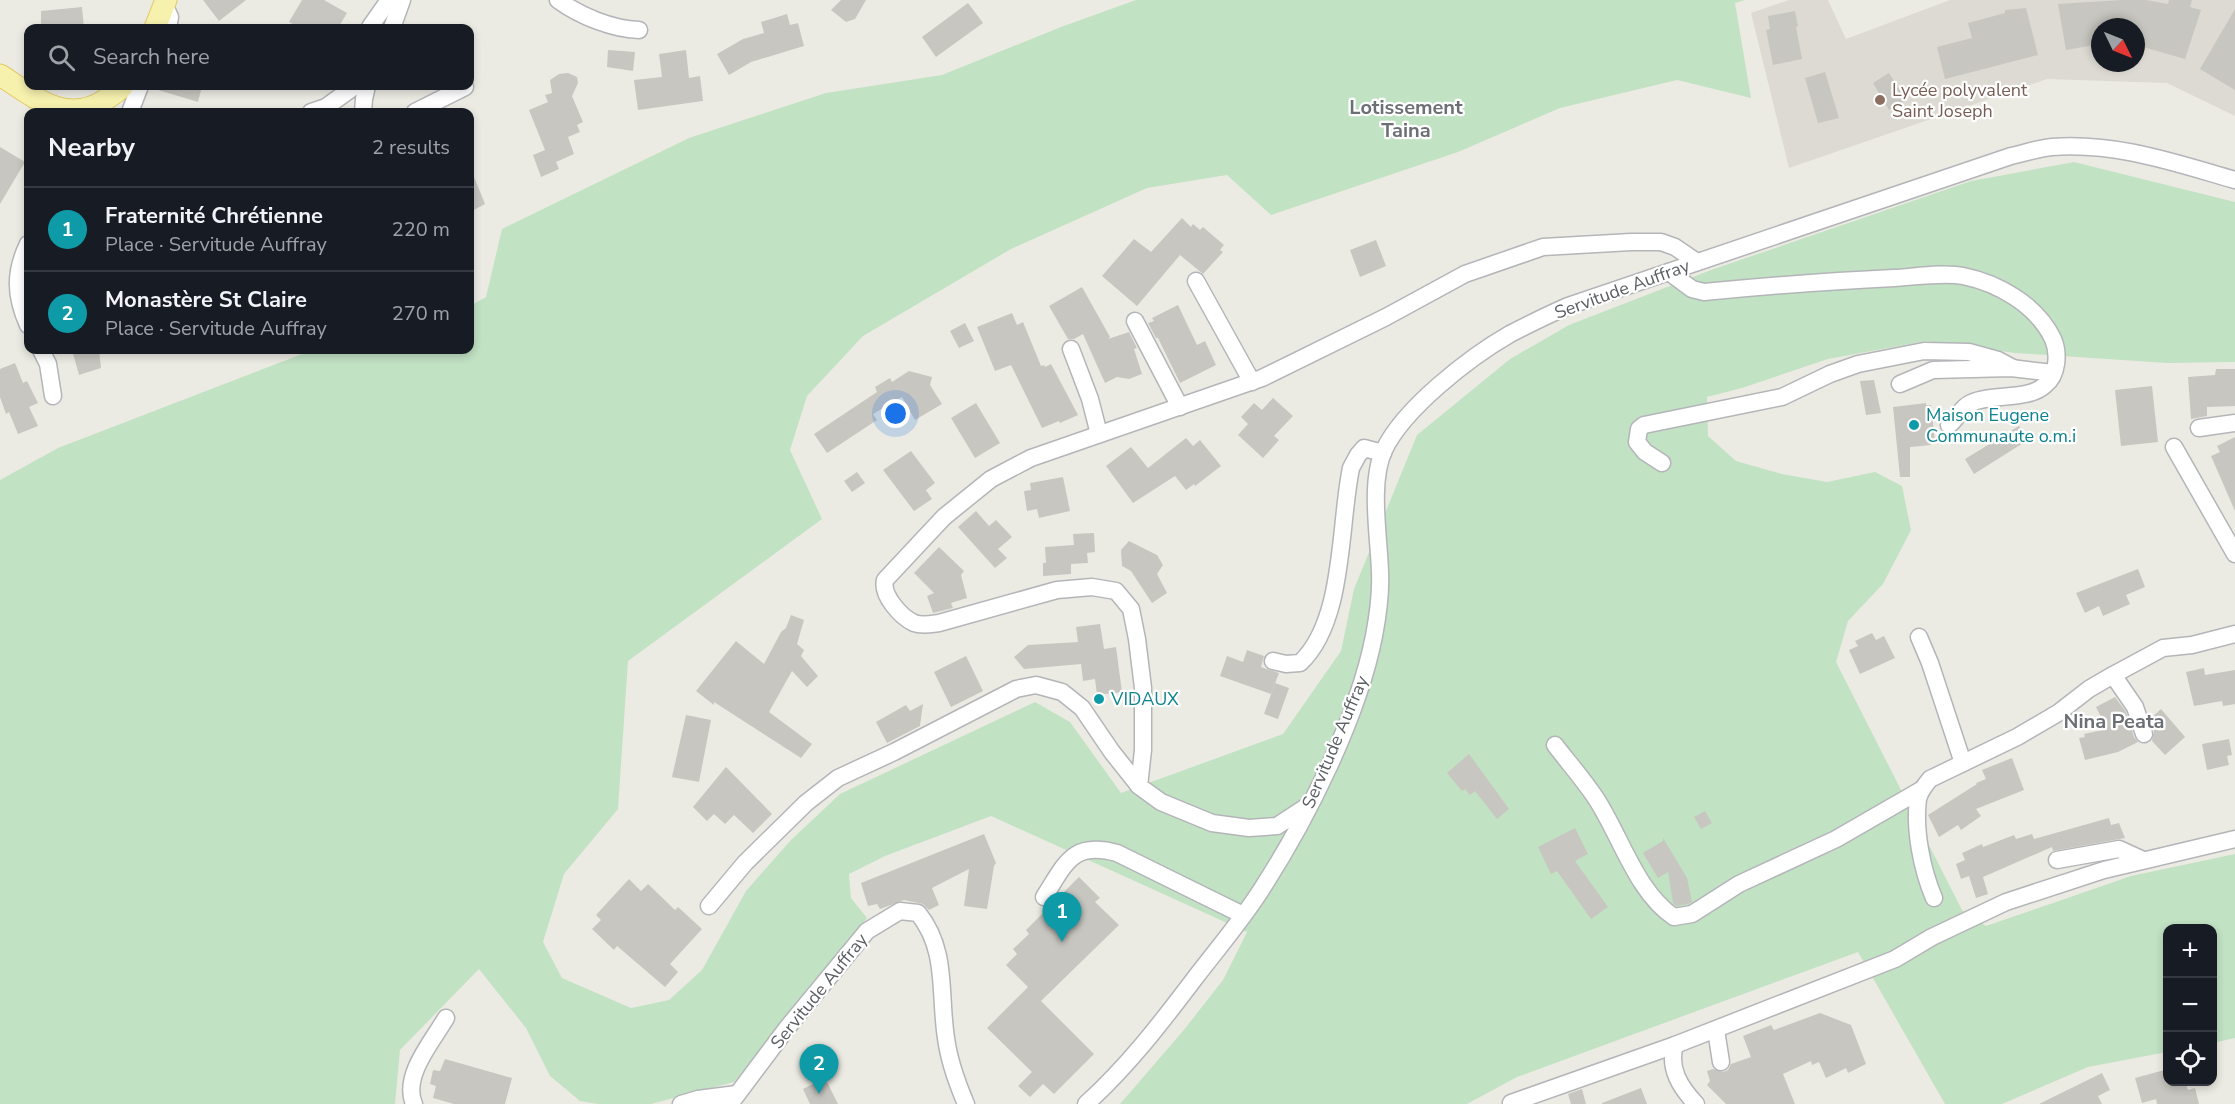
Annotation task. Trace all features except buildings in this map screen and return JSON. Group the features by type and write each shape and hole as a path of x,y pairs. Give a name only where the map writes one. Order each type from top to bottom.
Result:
{"main road":[{"path":"157,24 165,2"},
{"path":"0,75 24,90"},
{"path":"25,90 58,108"},
{"path":"91,108 117,90"}],"street":[{"path":"372,24 389,0"},
{"path":"393,24 402,0"},
{"path":"558,0 583,14 625,29 639,30"},
{"path":"165,2 170,17 169,24"},
{"path":"132,108 138,90"},
{"path":"325,108 350,90"},
{"path":"363,108 366,90"},
{"path":"424,108 459,90"},
{"name":"Servitude Auffray","path":"1086,1104 1128,1063 1162,1023 1262,889 1297,830 1351,710 1369,659 1377,619 1380,576 1377,477 1383,453 1395,432 1423,401 1463,366 1509,335 1568,306 1928,182 2011,156 2050,147 2088,146 2134,152 2235,180"},
{"path":"1139,786 1143,750 1143,688 1131,609 1116,591 1092,587 1057,590 939,623 919,624 907,618 889,598 884,586 889,574 944,517 991,479 1031,458 1252,382 1386,317 1465,274 1543,247 1653,241 1675,247 1697,262"},
{"path":"24,257 19,271 17,290 19,306 24,317"},
{"path":"1669,272 1692,289 1704,292 1804,282 1960,275 1993,285 2014,297 2039,319 2053,339 2057,352 2053,373 2045,386 2035,392 1969,403 1963,408 1958,419 1949,425"},
{"path":"1197,281 1252,382"},
{"path":"1135,321 1179,407"},
{"path":"1071,349 1090,399 1100,434"},
{"path":"1662,463 1646,452 1637,442 1639,429 1644,425 1782,397 1830,374 1858,364 1924,351 1962,351 1998,360 2013,368"},
{"path":"43,354 48,364 53,396"},
{"path":"1900,384 1933,370 2013,368 2053,373"},
{"path":"2199,428 2235,423"},
{"path":"2174,447 2235,554"},
{"path":"1273,661 1286,664 1300,663 1314,646 1332,603 1351,468 1364,448 1383,453"},
{"path":"1555,745 1596,798 1635,870 1661,909 1674,917 1692,914 1739,884 1836,839 1921,790 1930,779 2017,737 2058,713 2089,689 2163,648 2192,645 2235,634"},
{"path":"1919,637 1930,663 1963,763"},
{"path":"2113,675 2135,707 2144,734"},
{"path":"709,906 745,863 806,804 838,778 1016,689 1036,685 1062,692 1082,708 1139,786 1161,802 1212,823 1249,828 1277,826 1309,805"},
{"path":"1921,790 1918,799 1919,833 1927,882 1934,898"},
{"path":"1511,1103 1716,1030 1783,1009 1894,959 2006,902 2060,883 2143,860 2235,839"},
{"path":"1044,897 1068,862 1082,850 1095,848 1118,852 1243,915"},
{"path":"2057,860 2119,849 2143,860"},
{"name":"Servitude Auffray","path":"681,1104 698,1099 734,1099 787,1028 867,931 900,911 918,914 929,927 940,956 946,1038 956,1078 966,1104"},
{"path":"414,1104 410,1092 412,1079 446,1018"},
{"path":"1716,1030 1721,1062"},
{"path":"1675,1045 1671,1057 1675,1075 1696,1104"}],"shaded area":[{"name":"Lycée polyvalent Saint Joseph","path":"1789,0 1828,0 1846,39 1950,0 2235,0 2235,116 2167,83 2047,79 1789,168 1751,13"}],"green space":[{"path":"1136,0 1745,0 1735,3 1751,98 1677,80 1560,108 1458,152 1271,215 1227,175 1147,188 1011,249 863,336 807,396 790,450 822,519 628,661 618,809 564,874 543,942 562,978 631,1008 669,1000 702,970 746,891 791,840 840,794 1035,702 1070,722 1121,793 1283,734 1341,651 1354,589 1417,435 1510,359 1569,325 1711,270 1971,181 2074,162 2235,202 2235,362 2167,363 2015,353 1926,341 1828,359 1742,388 1707,397 1708,436 1736,461 1782,474 1827,482 1875,472 1902,486 1911,530 1883,584 1848,621 1836,662 1962,910 1986,926 2131,876 2235,854 2235,1038 2217,1042 2217,924 2163,924 2163,1053 2088,1067 2002,1104 1945,1104 1858,952 1517,1077 1467,1104 1120,1104 1183,1031 1223,980 1247,932 991,816 885,856 849,874 851,898 867,918 734,1082 651,1104 598,1104 580,1101 550,1076 526,1028 479,969 400,1050 395,1104 0,1104 0,480 58,448 302,354 474,354 474,304 486,297 502,229 689,138 826,93 942,75 1061,27"}],"place":[{"name":"Lycée polyvalent Saint Joseph","path":"1880,100"},
{"name":"Maison Eugene Communaute o.m.i","path":"1914,425"},
{"name":"VIDAUX","path":"1099,699"},
{"name":"Fraternité Chrétienne","path":"1062,942"},
{"name":"Monastère St Claire","path":"819,1094"}],"district":[{"name":"Lotissement Taina","path":"1406,118"},
{"name":"Nina Peata","path":"2114,721"}]}
